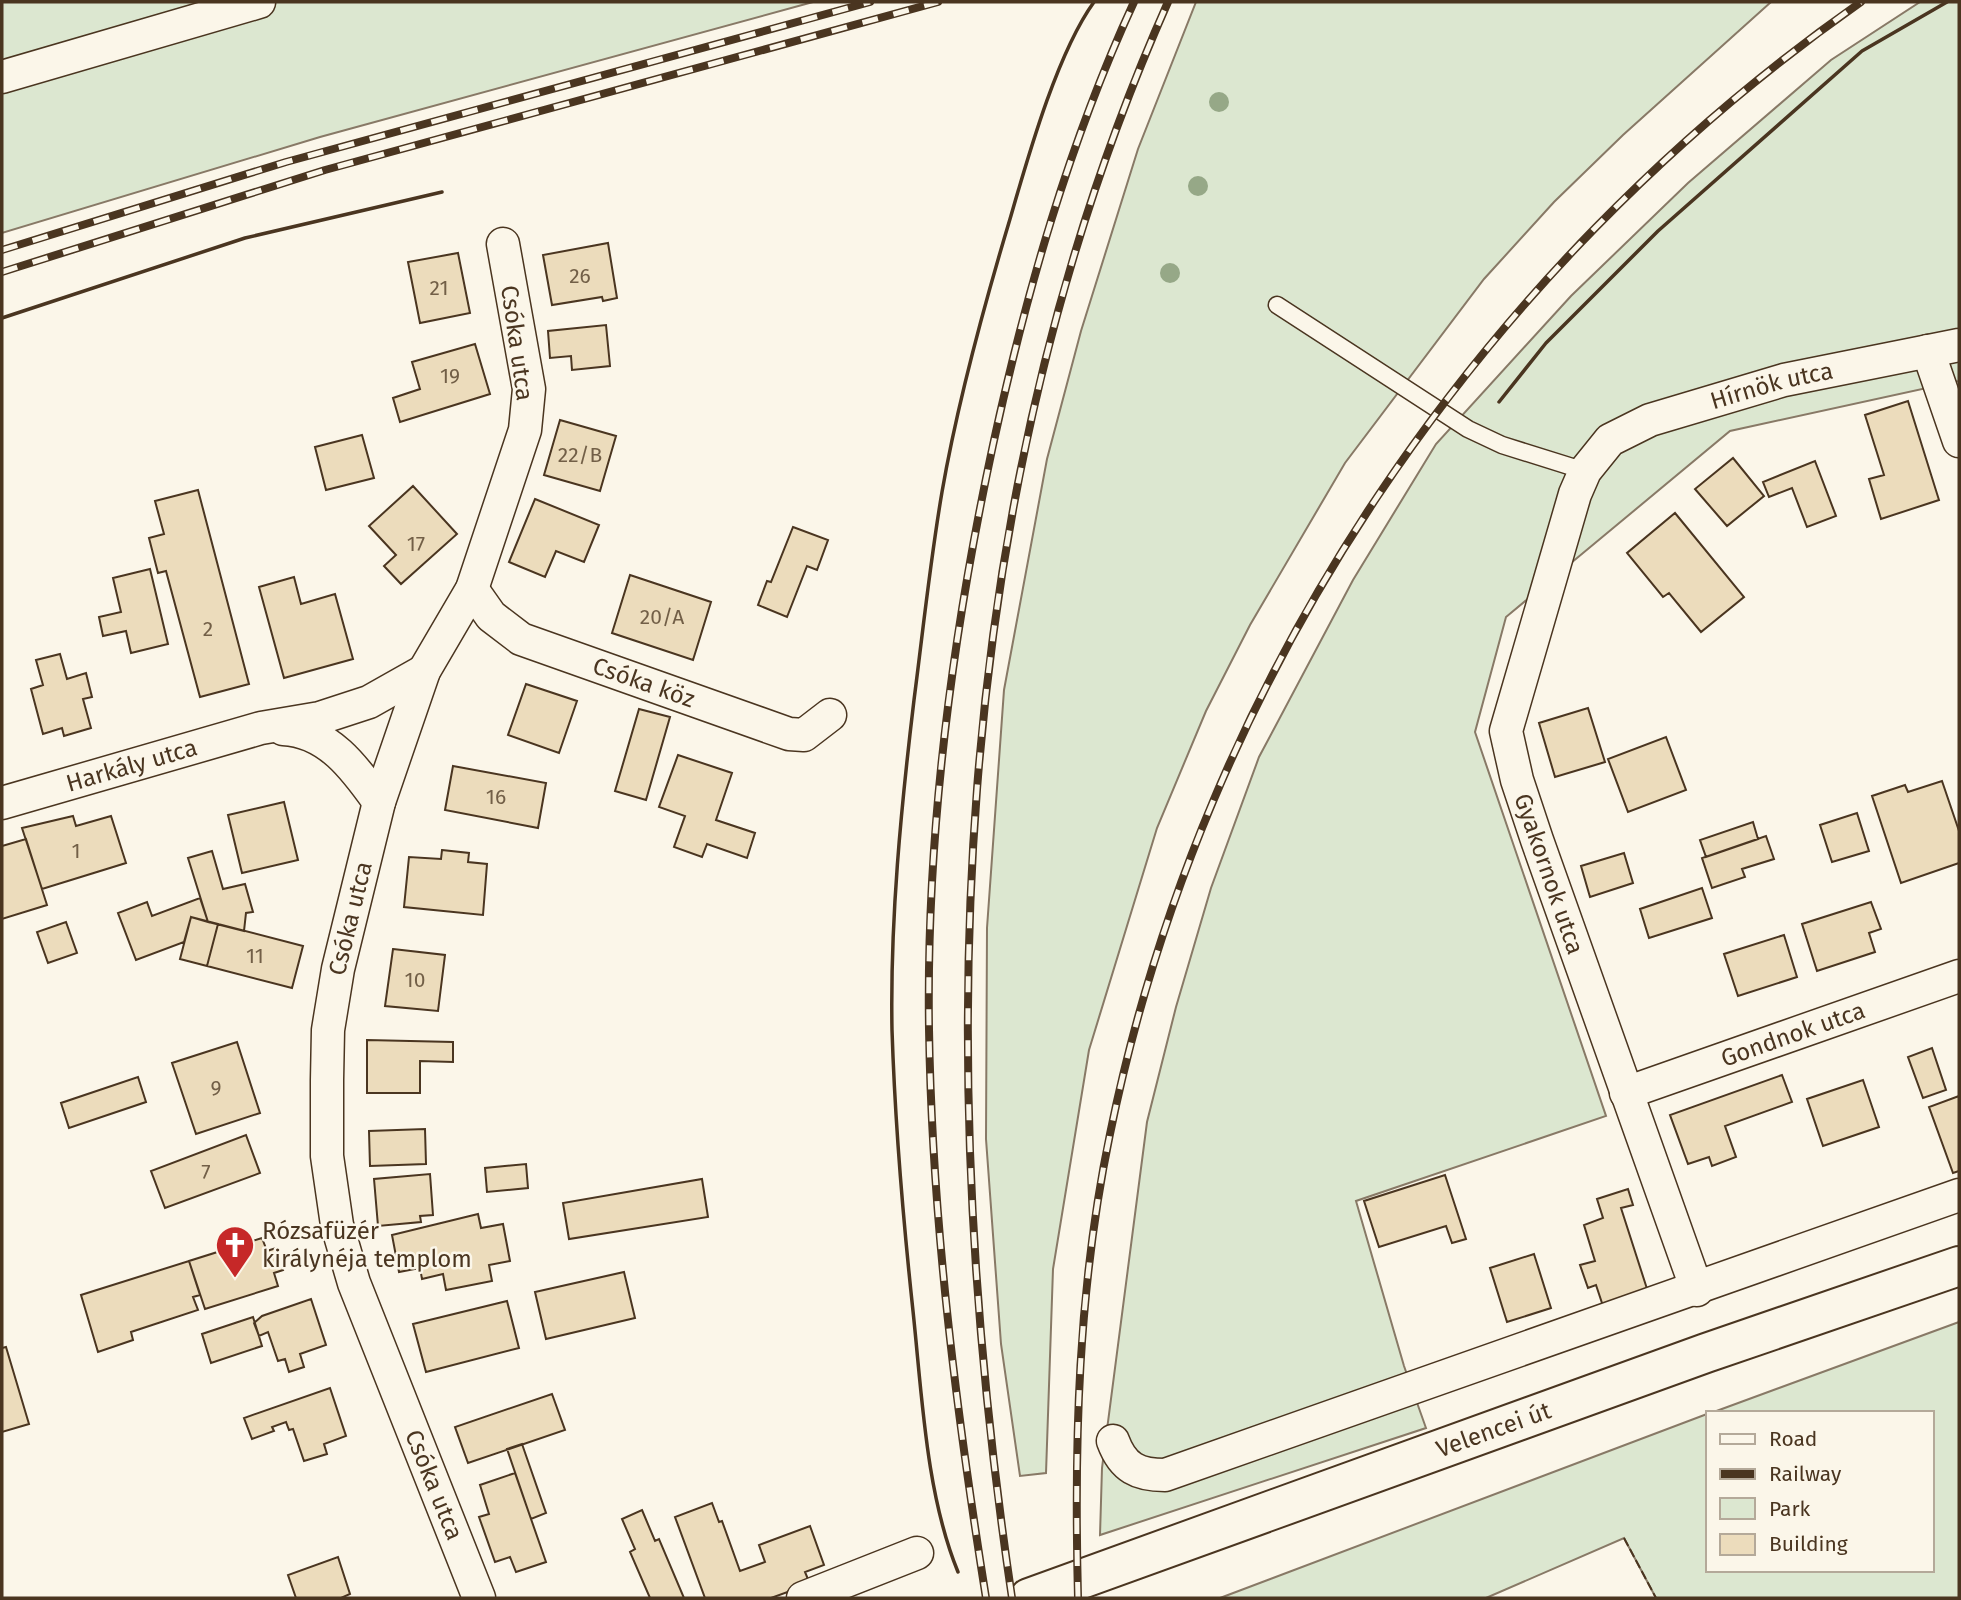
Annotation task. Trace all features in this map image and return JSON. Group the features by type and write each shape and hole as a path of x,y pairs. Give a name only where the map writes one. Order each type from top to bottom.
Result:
{"main road":[{"name":"Velencei út","path":"1029,1598 1718,1349 1959,1266"}],"street":[{"path":"2,77 258,2"},
{"name":"Csóka utca","path":"479,1598 354,1283 337,1225 327,1156 328,1030 338,969 379,802 424,671 472,589 525,430 529,389 503,244"},
{"name":"Hírnök utca","path":"1590,463 1610,440 1650,419 1784,380 1959,345"},
{"path":"1928,351 1959,441"},
{"name":"Gyakornok utca","path":"1590,463 1565,523 1506,731 1517,780 1697,1290"},
{"name":"Csóka köz","path":"472,589 491,616 520,639 560,655 789,734 804,735 830,715"},
{"name":"Harkály utca","path":"2,803 261,729 320,718 369,702 424,671"},
{"name":"Harkály utca","path":"261,729 300,730 324,741 356,770 379,802"},
{"name":"Gondnok utca","path":"1626,1093 1959,976"},
{"path":"1113,1441 1119,1458 1130,1468 1147,1475 1166,1475 1239,1446 1697,1290 1959,1195"},
{"path":"803,1598 917,1553"}],"lane":[{"path":"1276,305 1468,429 1502,445 1590,463"}],"green space":[{"path":"2,2 813,2 320,137 2,233"},
{"path":"1196,2 1771,2 1623,135 1554,202 1484,279 1345,463 1250,625 1206,711 1157,828 1089,1050 1053,1269 1046,1473 1020,1476 1001,1344 986,1139 987,928 1004,690 1047,459 1081,331 1138,149"},
{"path":"1920,2 1959,2 1959,381 1730,431 1506,617 1475,732 1606,1116 1356,1201 1404,1366 1426,1428 1100,1535 1102,1468 1147,1122 1176,1007 1211,888 1259,757 1353,580 1436,444 1571,296 1688,183 1831,60"},
{"path":"1959,1322 1959,1598 1656,1598 1624,1538 1486,1598 1220,1598 1706,1414 1706,1572 1933,1572 1933,1411 1716,1411"}],"building":[{"path":"608,243 617,298 603,301 602,297 552,305 543,255"},
{"path":"458,253 470,313 420,323 408,262"},
{"path":"606,325 610,366 572,370 571,356 550,358 548,331"},
{"path":"475,344 490,394 400,422 393,398 420,389 412,362"},
{"path":"1908,401 1939,500 1881,519 1869,479 1884,475 1865,415"},
{"path":"560,420 616,436 600,491 544,475"},
{"path":"362,435 374,478 326,490 315,447"},
{"path":"1733,458 1764,496 1727,526 1695,489"},
{"path":"1815,461 1836,516 1807,527 1792,488 1769,497 1763,482"},
{"path":"413,486 457,534 401,584 384,566 396,555 369,526"},
{"path":"198,490 249,684 200,697 166,571 158,573 149,538 164,534 155,501"},
{"path":"535,499 599,525 584,562 556,551 545,577 509,562"},
{"path":"1675,513 1744,597 1701,632 1669,593 1663,597 1627,553"},
{"path":"793,527 828,540 817,570 807,566 787,617 758,605 767,581 771,582"},
{"path":"150,569 168,644 131,653 126,631 103,636 99,617 121,612 113,578"},
{"path":"630,575 711,602 693,660 612,633"},
{"path":"294,577 301,604 335,594 353,659 284,678 259,587"},
{"path":"60,654 67,679 86,673 92,697 83,699 91,728 64,736 62,728 43,734 31,689 43,685 36,660"},
{"path":"526,684 577,701 559,753 508,735"},
{"path":"1588,708 1605,762 1555,777 1539,723"},
{"path":"639,709 670,717 646,800 615,791"},
{"path":"1666,737 1686,790 1628,812 1608,759"},
{"path":"678,755 732,773 716,820 755,833 747,858 707,844 702,857 674,847 685,816 659,807"},
{"path":"453,766 546,783 538,828 445,810"},
{"path":"1942,781 1959,831 1959,863 1901,883 1872,796 1905,785 1908,792"},
{"path":"284,802 298,860 242,873 228,815"},
{"path":"1857,813 1869,851 1832,862 1820,825"},
{"path":"73,816 76,826 111,816 126,863 42,889 22,828"},
{"path":"1753,822 1758,839 1706,857 1700,840"},
{"path":"1766,836 1774,859 1742,869 1745,877 1712,888 1702,858"},
{"path":"26,839 47,905 2,919 2,846"},
{"path":"442,850 469,853 468,862 487,864 483,915 404,907 409,857 441,859"},
{"path":"212,851 223,889 245,884 253,912 246,913 244,931 208,922 188,858"},
{"path":"1624,853 1633,883 1590,897 1581,866"},
{"path":"1702,888 1712,918 1649,938 1640,909"},
{"path":"200,898 208,922 191,917 184,942 136,960 118,913 147,902 152,916"},
{"path":"1871,902 1881,929 1869,933 1875,952 1817,971 1802,924"},
{"path":"191,917 218,924 207,966 180,959"},
{"path":"66,922 77,953 48,963 37,932"},
{"path":"218,924 303,946 292,988 207,966"},
{"path":"1784,935 1797,977 1738,996 1724,954"},
{"path":"393,949 445,955 438,1011 385,1006"},
{"path":"367,1040 453,1042 453,1062 420,1061 420,1093 367,1093"},
{"path":"237,1042 260,1113 196,1134 172,1063"},
{"path":"1932,1048 1946,1090 1923,1098 1908,1057"},
{"path":"1782,1075 1792,1102 1725,1126 1736,1157 1712,1166 1709,1157 1688,1164 1670,1115"},
{"path":"138,1077 146,1102 69,1128 61,1103"},
{"path":"1863,1080 1879,1127 1823,1146 1807,1099"},
{"path":"1959,1096 1959,1171 1953,1173 1929,1107"},
{"path":"425,1129 426,1164 370,1166 369,1131"},
{"path":"246,1135 260,1173 165,1208 151,1171"},
{"path":"526,1164 528,1188 487,1192 485,1168"},
{"path":"430,1174 433,1215 420,1216 421,1222 378,1226 374,1179"},
{"path":"1445,1175 1466,1239 1452,1243 1446,1226 1379,1247 1364,1201"},
{"path":"702,1179 708,1217 569,1239 563,1203"},
{"path":"1628,1189 1633,1205 1621,1208 1649,1295 1604,1309 1596,1285 1588,1288 1580,1265 1595,1261 1584,1225 1603,1218 1597,1199"},
{"path":"478,1214 481,1228 503,1224 510,1261 489,1265 492,1281 446,1290 443,1274 422,1279 420,1268 399,1272 392,1235"},
{"name":"Rózsafüzér királynéja templom","path":"262,1238 267,1251 276,1248 283,1270 274,1273 278,1286 205,1309 189,1261"},
{"path":"1534,1254 1551,1308 1507,1322 1490,1268"},
{"path":"189,1261 200,1295 193,1297 198,1310 131,1332 133,1340 98,1352 81,1295"},
{"path":"624,1272 635,1318 546,1339 535,1292"},
{"path":"311,1299 326,1345 300,1354 304,1367 289,1372 285,1359 278,1361 268,1332 259,1336 254,1323 262,1316"},
{"path":"507,1301 519,1348 426,1372 413,1324"},
{"path":"253,1317 262,1346 211,1363 202,1334"},
{"path":"6,1347 29,1424 2,1432 2,1348"},
{"path":"330,1388 346,1436 324,1444 327,1454 304,1461 293,1429 289,1430 286,1422 272,1427 274,1431 252,1439 244,1418"},
{"path":"552,1394 565,1430 468,1463 455,1427"},
{"path":"522,1444 546,1513 531,1519 507,1449"},
{"path":"515,1473 546,1562 516,1572 510,1557 495,1562 479,1517 489,1514 480,1485"},
{"path":"712,1503 719,1522 722,1521 740,1571 765,1562 759,1545 810,1526 824,1565 805,1572 810,1584 771,1598 705,1598 675,1517"},
{"path":"642,1510 655,1541 659,1539 684,1598 650,1598 630,1552 635,1549 622,1519"},
{"path":"338,1557 350,1594 341,1598 296,1598 288,1575"}],"railway":[{"path":"2,250 286,162 870,2"},
{"path":"2,272 325,170 938,2"},
{"path":"986,1598 947,1315 935,1172 929,955 937,808 944,735 965,589 1006,388 1035,275 1070,164 1089,109 1134,2"},
{"path":"1012,1598 987,1397 972,1195 968,991 977,788 1000,586 1039,387 1094,192 1168,2"},
{"path":"1078,1598 1080,1365 1091,1249 1110,1134 1153,965 1213,801 1288,645 1378,496 1480,357 1596,227 1723,109 1861,2"}],"fence":[{"path":"1624,1538 1656,1598"}],"wall":[{"path":"958,1572 939,1510 927,1444 900,1170 893,1065 892,989 901,823 934,544 963,389 1000,253 1045,106 1068,49 1094,2"},
{"path":"1499,402 1546,343 1658,231 1862,51 1947,2"},
{"path":"2,318 245,238 442,192"}],"place":[{"name":"Rózsafüzér királynéja templom","path":"235,1279"}]}
